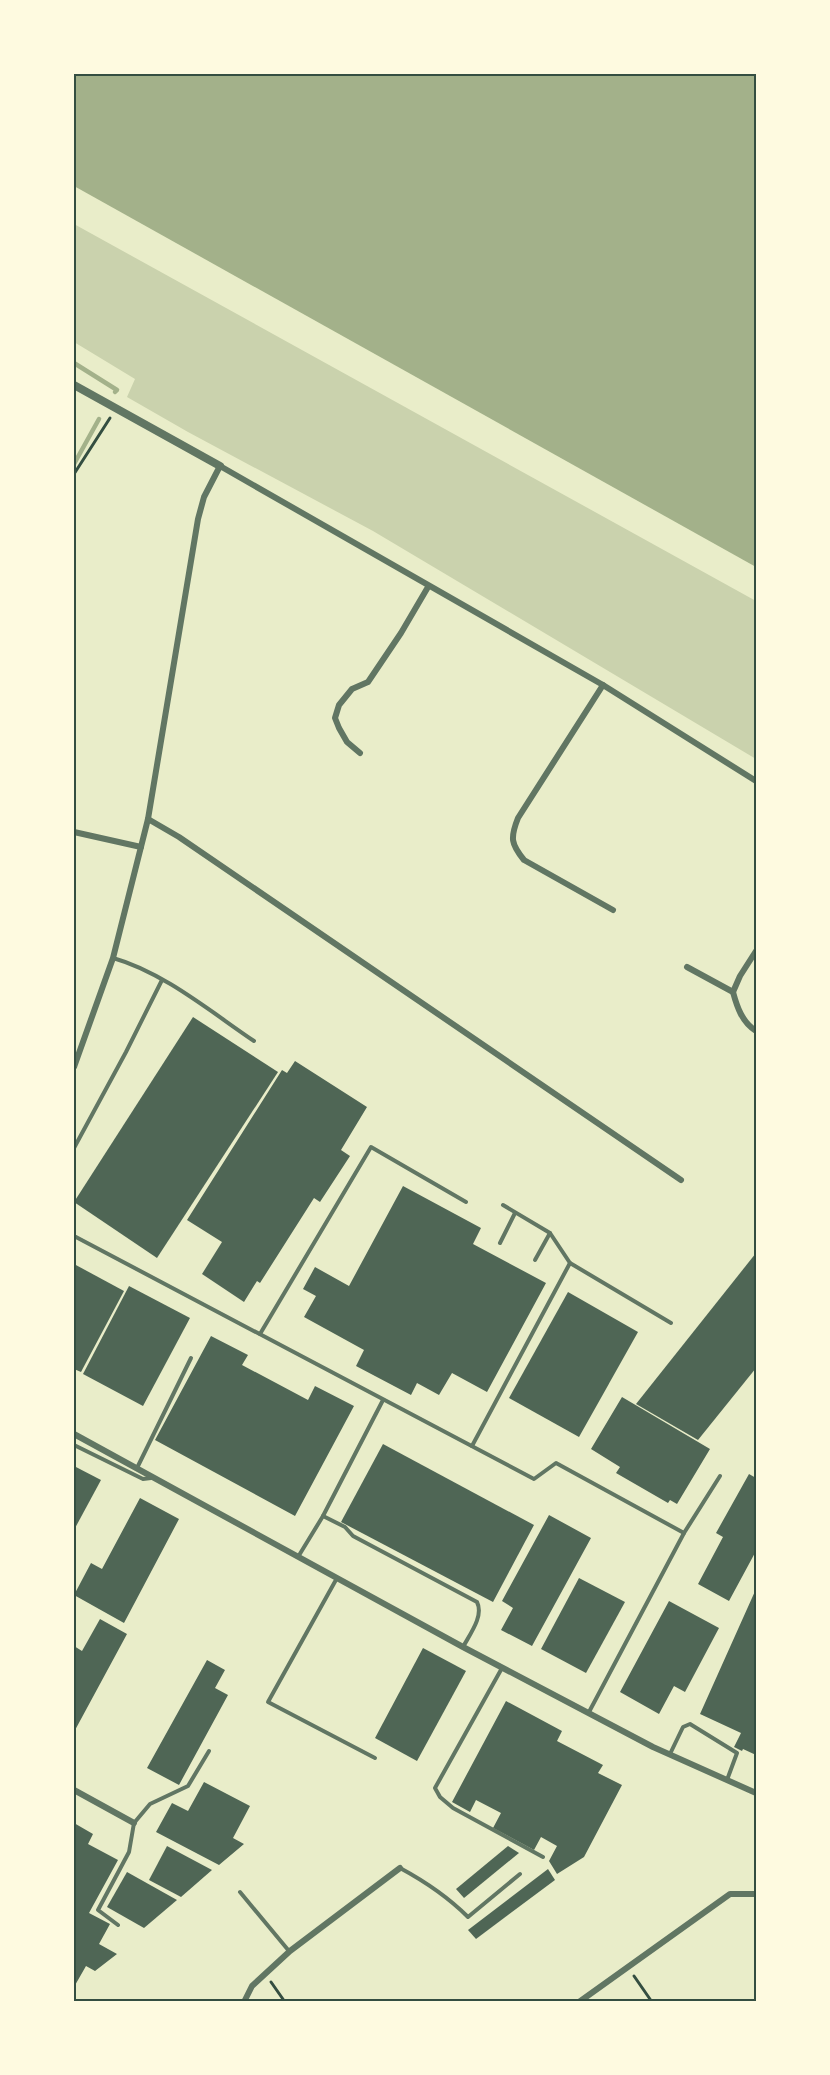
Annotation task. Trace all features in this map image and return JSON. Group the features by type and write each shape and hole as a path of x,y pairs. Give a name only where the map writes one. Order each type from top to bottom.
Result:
{"street":[{"path":"74,385 603,685 756,781"},
{"path":"74,1067 77,1048 113,958 148,819 198,519 204,497 220,466"},
{"path":"360,753 347,742 339,728 335,718 339,705 352,689 368,682 428,587"},
{"path":"603,685 518,818 512,833 515,848 524,860 613,910"},
{"path":"148,819 179,837 681,1180"},
{"path":"74,832 141,847"},
{"path":"756,951 733,992 738,1010 750,1027 756,1031"},
{"path":"687,967 733,992"},
{"path":"74,1434 463,1647 669,1754 756,1793"},
{"path":"74,1790 134,1823"},
{"path":"244,2001 252,1986 265,1973 400,1868"},
{"path":"579,2001 730,1894 756,1894"}],"lane":[{"path":"113,958 142,968 254,1041"},
{"path":"74,1148 162,980"},
{"path":"260,1334 371,1147 466,1202"},
{"path":"503,1206 550,1233 570,1263 670,1323"},
{"path":"500,1243 515,1213"},
{"path":"535,1260 550,1233"},
{"path":"74,1236 534,1479 556,1463 684,1533"},
{"path":"472,1446 570,1263"},
{"path":"136,1469 191,1358"},
{"path":"298,1557 323,1516 383,1400"},
{"path":"74,1444 143,1479 151,1478"},
{"path":"589,1712 684,1533 720,1476"},
{"path":"323,1516 345,1527 353,1536 477,1602 480,1608 478,1617 463,1647"},
{"path":"337,1578 268,1702 375,1758"},
{"path":"503,1667 435,1788 440,1797 453,1808 543,1857"},
{"path":"669,1754 683,1727 690,1724 737,1753 726,1780"},
{"path":"118,1925 98,1910 129,1852 134,1823 150,1804 188,1786 208,1751"},
{"path":"400,1868 427,1882 450,1899 468,1917 520,1874"},
{"path":"240,1892 290,1952"}],"path":[{"path":"74,474 115,409"},
{"path":"628,1967 652,2001"},
{"path":"265,1973 285,2001"}],"shaded area":[{"path":"74,74 756,74 756,567 74,186"},
{"path":"74,224 756,601 756,759 373,531 127,397 135,379 74,342"}],"building":[{"path":"193,1017 278,1072 157,1258 74,1202"},
{"path":"295,1061 367,1107 341,1150 350,1156 320,1202 314,1198 260,1283 257,1281 244,1302 202,1274 222,1242 187,1220 282,1070 287,1073"},
{"path":"403,1186 481,1228 473,1244 546,1283 487,1392 452,1373 439,1395 417,1383 411,1395 356,1366 364,1350 304,1317 316,1296 303,1289 315,1267 349,1286"},
{"path":"756,1253 756,1368 698,1440 636,1404"},
{"path":"74,1264 124,1291 81,1372 74,1369"},
{"path":"129,1286 190,1318 143,1406 83,1374"},
{"path":"568,1292 638,1332 579,1437 509,1398"},
{"path":"211,1336 248,1355 242,1365 308,1400 315,1386 354,1406 295,1516 155,1440"},
{"path":"622,1397 710,1449 677,1504 670,1500 668,1503 616,1473 620,1467 591,1449"},
{"path":"383,1444 534,1525 493,1602 341,1522"},
{"path":"74,1466 101,1480 74,1530"},
{"path":"749,1474 756,1478 756,1551 729,1601 698,1584 723,1537 716,1533"},
{"path":"140,1498 179,1519 124,1623 74,1595 91,1563 102,1569"},
{"path":"549,1515 591,1538 532,1646 501,1630 513,1608 502,1601"},
{"path":"579,1578 625,1602 586,1673 541,1649"},
{"path":"756,1589 756,1755 734,1747 741,1733 700,1714"},
{"path":"669,1601 719,1628 685,1692 674,1686 659,1714 620,1692"},
{"path":"100,1619 127,1634 74,1732 74,1646 82,1651"},
{"path":"423,1648 466,1671 417,1761 375,1738"},
{"path":"207,1660 225,1670 215,1688 228,1695 179,1785 147,1768"},
{"path":"506,1701 562,1731 557,1741 603,1765 598,1773 622,1785 584,1857 557,1874 549,1861 557,1846 541,1837 534,1850 493,1828 501,1813 476,1800 470,1812 452,1802"},
{"path":"204,1782 250,1806 233,1838 244,1844 219,1865 156,1832 172,1803 188,1811"},
{"path":"74,1823 93,1834 88,1844 118,1860 89,1913 110,1924 99,1944 117,1954 95,1971 86,1966 74,1987"},
{"path":"167,1846 212,1870 181,1897 149,1880"},
{"path":"508,1846 519,1853 464,1898 456,1889"},
{"path":"548,1869 555,1880 476,1939 468,1930"},
{"path":"127,1872 177,1900 144,1928 107,1907"}],"waterway":[{"path":"74,363 117,390 115,392"},
{"path":"74,464 99,419"}]}
